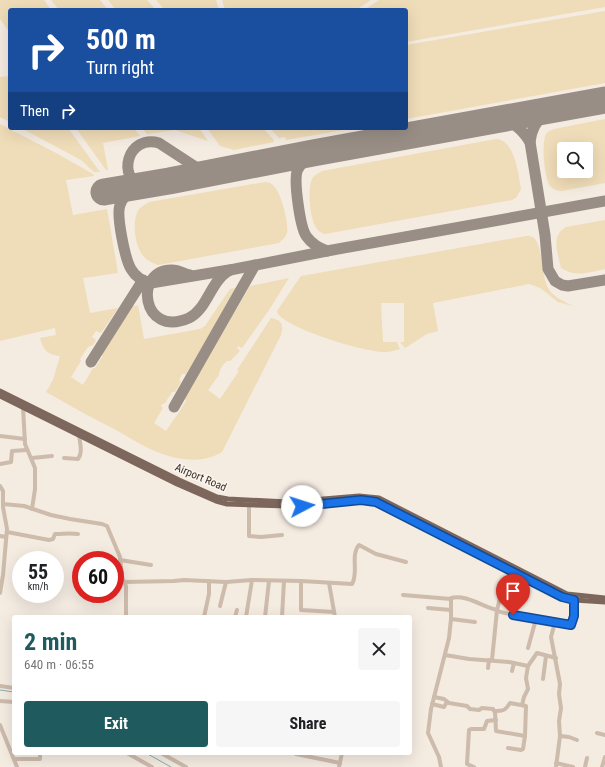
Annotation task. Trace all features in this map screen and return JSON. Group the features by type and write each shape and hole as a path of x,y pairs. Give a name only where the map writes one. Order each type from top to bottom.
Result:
{"main road":[{"name":"Airport Road","path":"0,391 62,424 79,435 171,481 211,499 227,504 295,506 361,500 376,502 562,597 574,600 605,598"},
{"name":"Airport Road","path":"0,396 179,480 222,498 288,502 359,496 379,498 563,592 586,599 605,602"}],"street":[{"path":"23,407 27,450 32,458 36,473 32,509"},
{"path":"64,458 80,458 81,452 79,435"},
{"path":"0,436 25,439"},
{"path":"0,464 11,462 12,450 27,450"},
{"path":"32,458 52,456"},
{"path":"0,486 3,491 1,498 6,534 0,593"},
{"path":"3,504 24,506 70,519 105,524 109,529 117,551"},
{"path":"248,504 249,536 261,537 282,535"},
{"path":"0,536 6,534 49,540 53,539 56,534 66,532 78,534"},
{"path":"126,615 126,586 124,582 184,580 226,582 252,580 352,584 357,547 359,545 376,554 406,562"},
{"path":"124,561 151,565"},
{"path":"246,615 252,580"},
{"path":"204,615 210,581"},
{"path":"265,615 269,581"},
{"path":"282,615 284,581"},
{"path":"301,581 301,610 334,615 329,583"},
{"path":"220,606 226,582"},
{"path":"488,668 497,610 503,587"},
{"path":"403,595 451,600 453,597 481,603 489,608 497,610 572,625 574,600"},
{"path":"441,767 439,757 428,734 432,704 445,655 451,619 451,600"},
{"path":"428,608 451,610"},
{"path":"236,615 237,610"},
{"path":"451,619 475,622"},
{"path":"528,648 536,619"},
{"path":"555,622 551,637 560,682 560,736 556,765 574,767"},
{"path":"522,705 528,689 526,678 528,666 536,653 556,658"},
{"path":"445,655 528,666"},
{"path":"543,679 546,656"},
{"path":"469,659 469,664"},
{"path":"512,672 514,663"},
{"path":"0,686 12,688"},
{"path":"434,697 444,698 447,702 467,706 470,710 479,710 482,708 504,710 508,708 510,703 525,705 525,736 522,750 508,748"},
{"path":"0,701 12,702"},
{"path":"432,704 444,707 447,702"},
{"path":"494,710 496,731 525,736"},
{"path":"474,767 467,763 469,730 484,729 486,721 496,720"},
{"path":"0,725 12,755"},
{"path":"597,733 605,735"},
{"path":"560,736 577,740"},
{"path":"12,755 17,767"},
{"path":"14,759 40,759 40,755"},
{"path":"131,755 152,767"},
{"path":"165,755 186,767"},
{"path":"300,755 339,765 342,755"},
{"path":"602,767 605,757"},
{"path":"585,767 587,758"}],"sand":[{"path":"0,0 44,0 50,8 8,8 8,30 0,19"},
{"path":"51,0 100,0 106,8 57,8"},
{"path":"108,0 147,0 154,8 114,8"},
{"path":"156,0 216,0 218,8 163,8"},
{"path":"222,0 371,0 359,8 224,8"},
{"path":"379,0 605,0 605,7 408,42 408,8 367,8"},
{"path":"605,11 605,83 408,119 408,45"},
{"path":"8,76 8,121 0,117 0,77"},
{"path":"605,119 605,183 562,191 553,189 547,178 544,163 544,141 548,132 554,129"},
{"path":"0,124 8,128 8,130 12,130 58,154 93,174 94,176 66,180 73,215 107,209 118,273 83,278 90,313 118,308 101,333 96,331 92,337 96,340 93,345 88,347 71,377 83,385 93,368 95,368 103,356 101,354 131,307 138,305 144,339 200,329 205,326 230,289 237,288 186,374 182,374 179,380 181,382 175,392 172,392 165,403 161,405 163,408 154,423 166,431 186,401 184,398 250,286 289,278 269,310 242,348 238,346 237,348 240,351 230,361 227,361 224,364 220,369 219,375 208,390 220,399 271,318 280,322 282,326 281,335 222,452 199,460 175,458 157,452 46,392 53,380 60,356 49,353 44,349 40,338 56,335 55,328 0,341"},
{"path":"25,130 69,130 100,172 94,172 81,160"},
{"path":"77,130 136,130 140,136 103,143 108,170 106,170"},
{"path":"144,130 175,130 147,134"},
{"path":"175,130 200,130 208,141"},
{"path":"208,130 265,130 274,142 234,150 220,146"},
{"path":"272,130 344,130 286,140 285,137 279,138"},
{"path":"496,139 508,145 517,166 521,189 516,198 512,200 325,234 319,231 315,225 310,205 310,184 314,176 322,171"},
{"path":"265,182 273,185 276,189 286,215 287,233 279,243 158,265 147,260 141,253 136,241 135,220 139,209 149,202"},
{"path":"605,220 605,269 577,274 561,268 556,245 558,235 561,231 566,227"},
{"path":"526,236 533,237 538,243 544,276 548,288 557,297 573,306 558,302 540,288 529,284 433,303 438,331 427,334 405,348 400,342 404,342 404,303 381,303 383,342 397,342 400,349 385,352 345,344 312,333 285,320 278,314 277,311 301,276"}],"waterway":[{"path":"0,690 12,692"},
{"path":"150,755 171,767"}],"taxiway":[{"path":"500,119 510,122 518,127 530,142 535,125 546,111"},
{"path":"169,181 161,187 154,189 144,188 135,183 130,175 128,167 129,158 133,151 140,145 148,142 159,143 205,173"},
{"path":"530,142 545,235 548,269 555,281 562,285 568,286 605,280"},
{"path":"313,153 306,159 297,171 296,185 298,205 302,225 307,237 316,246 327,251"},
{"path":"139,186 127,194 121,202 119,210 120,227 126,256 131,269 139,278 151,283 605,201"},
{"path":"174,407 255,265"},
{"path":"190,275 173,270 160,272 152,280 148,290 148,301 152,312 161,319 173,322 189,318 201,308 214,286 224,274 231,270"},
{"path":"91,362 143,280"}],"runway":[{"path":"104,192 605,100"}],"route":[{"path":"302,506 361,500 376,502 562,597 574,600 574,616 571,625 513,615"}]}
